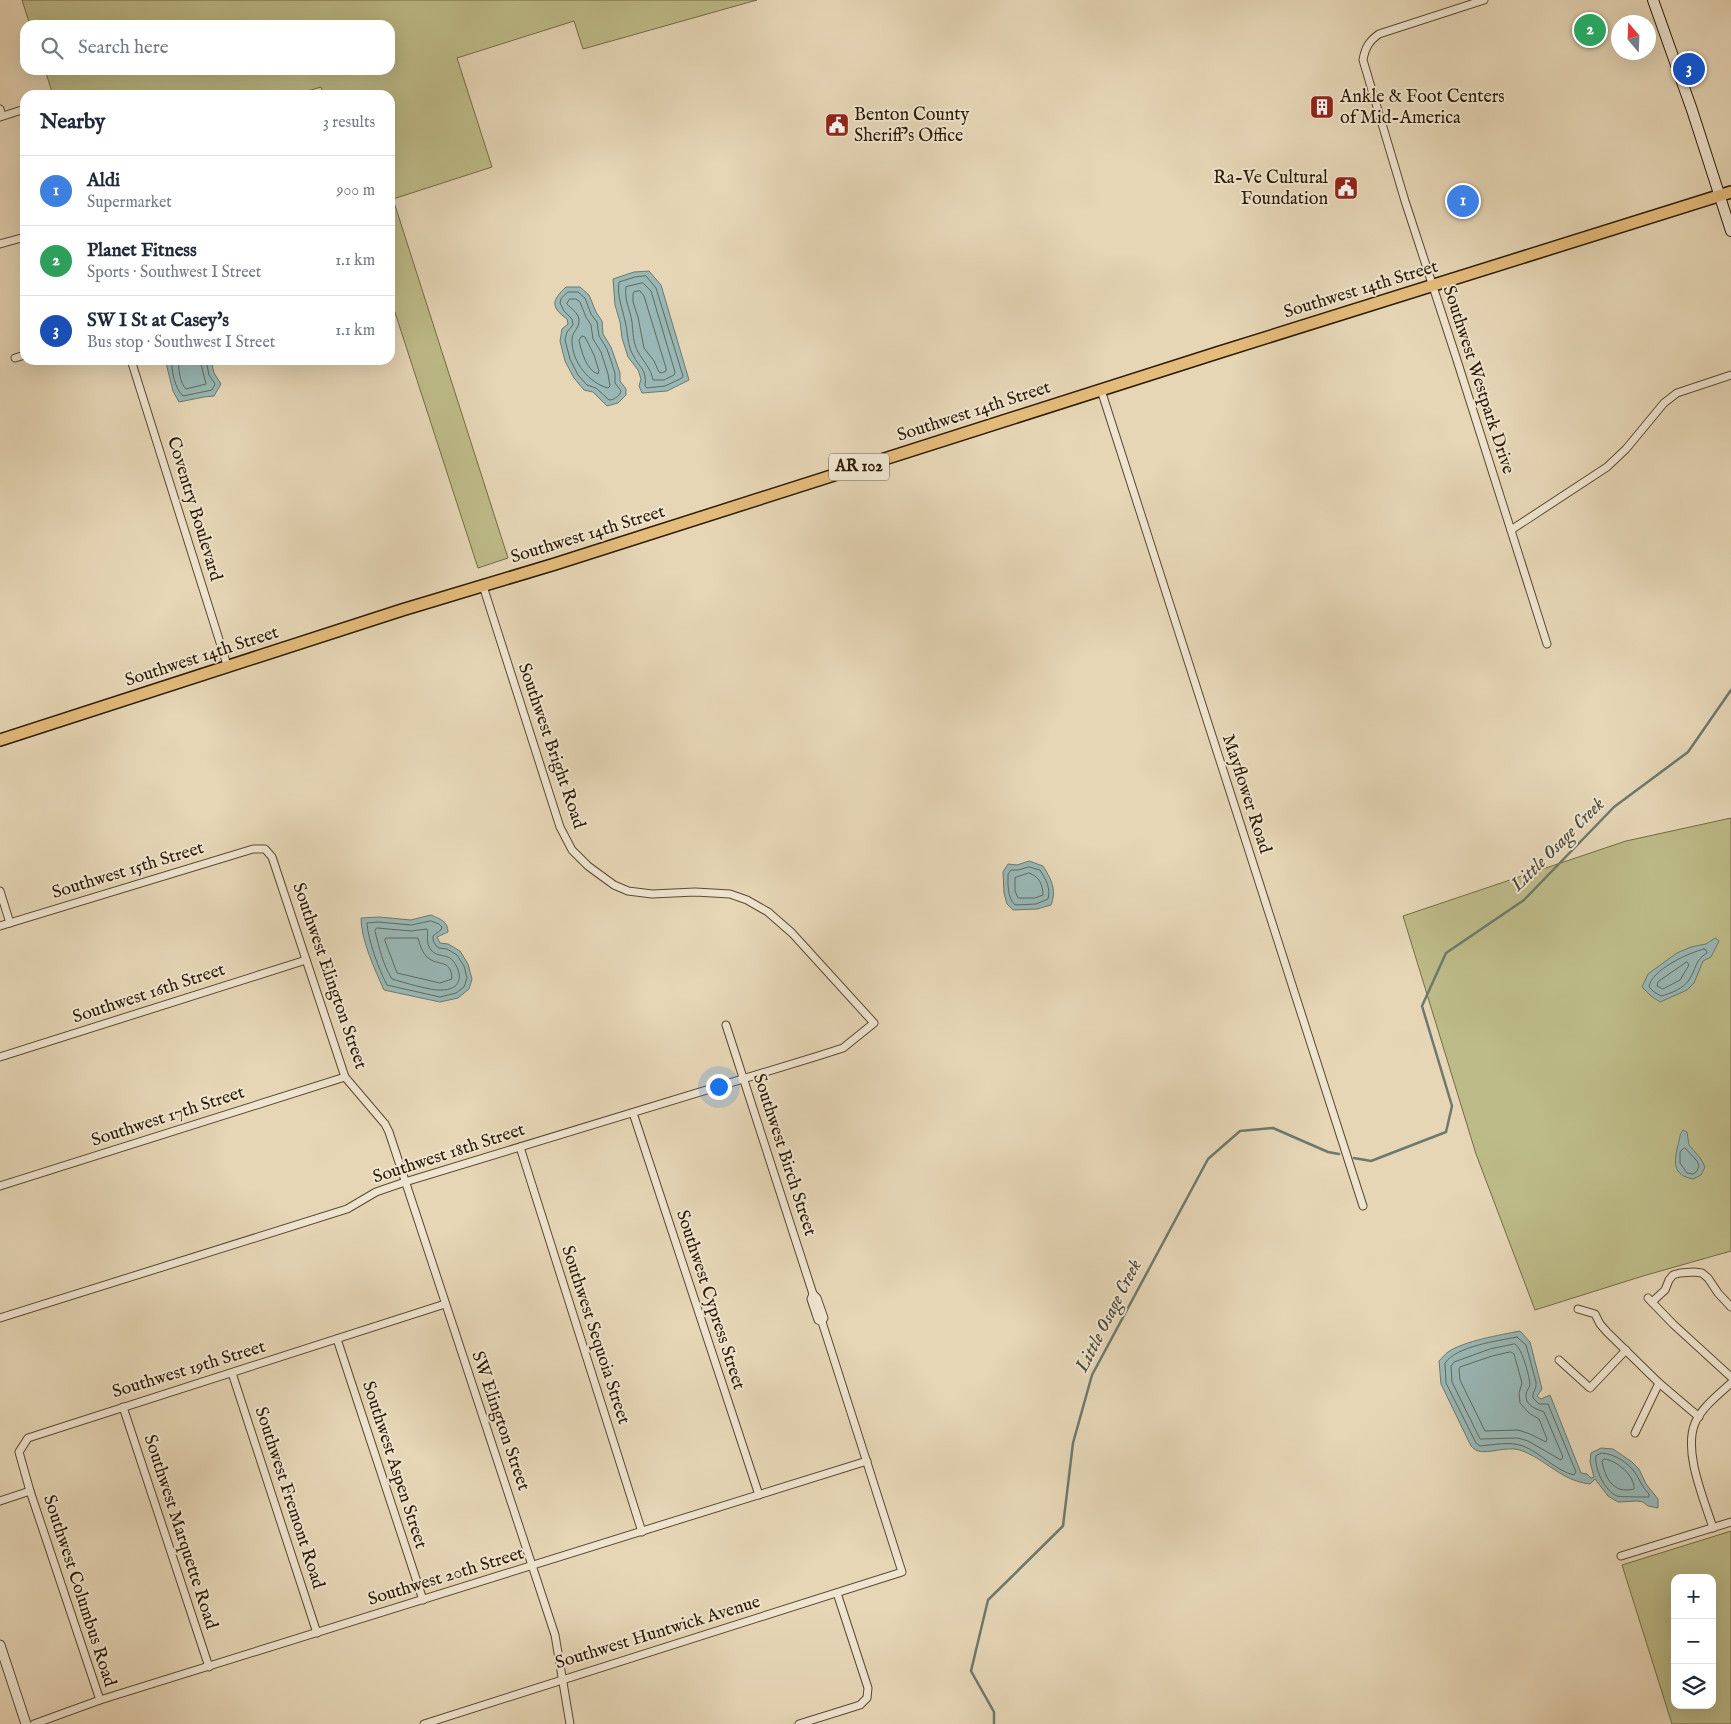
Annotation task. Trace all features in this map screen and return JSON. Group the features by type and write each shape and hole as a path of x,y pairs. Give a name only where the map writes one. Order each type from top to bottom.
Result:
{"main road":[{"path":"1653,0 1692,110 1731,231"},
{"name":"Southwest 14th Street","path":"0,740 228,668 349,627 1731,192"}],"street":[{"name":"Southwest Westpark Drive","path":"1484,0 1379,34 1371,40 1365,49 1363,60 1404,201 1456,357 1546,644"},
{"path":"1,114 20,110"},
{"path":"0,244 20,238"},
{"path":"15,358 20,356"},
{"name":"Coventry Boulevard","path":"133,365 228,668"},
{"path":"1511,530 1607,467 1626,449 1664,403 1677,393 1731,375"},
{"name":"Mayflower Road","path":"1101,390 1362,1206"},
{"name":"Southwest Bright Road","path":"482,586 560,827 572,850 600,877 628,891 652,894 695,892 730,894 747,900 768,912 792,933 874,1023"},
{"name":"Southwest 15th Street","path":"0,926 253,849 265,849"},
{"name":"Southwest Elington Street","path":"265,849 272,857 345,1077 386,1124 389,1132"},
{"path":"0,891 10,923"},
{"name":"Southwest 16th Street","path":"0,1057 306,960"},
{"name":"Southwest 18th Street","path":"0,1318 347,1209 376,1192 405,1182 842,1048 874,1023"},
{"name":"Southwest Birch Street","path":"726,1025 813,1294 818,1298 820,1304 824,1318 822,1322 902,1572"},
{"name":"Southwest 17th Street","path":"0,1186 345,1077"},
{"name":"Southwest Cypress Street","path":"634,1113 759,1496"},
{"name":"SW Elington Street","path":"389,1132 555,1635 570,1724"},
{"name":"Southwest Sequoia Street","path":"520,1147 642,1532"},
{"path":"1713,1528 1694,1468 1691,1437 1699,1417 1730,1383 1650,1300 1664,1290 1673,1276 1680,1273 1694,1272 1708,1278 1718,1294 1731,1307"},
{"name":"Southwest 19th Street","path":"30,1491 19,1452 28,1438 445,1304"},
{"path":"1578,1309 1595,1314 1600,1324 1659,1383 1699,1417"},
{"name":"Southwest Aspen Street","path":"337,1339 423,1600"},
{"path":"1559,1360 1590,1388 1626,1350"},
{"name":"Southwest Fremont Road","path":"232,1373 317,1633"},
{"path":"1635,1433 1659,1383"},
{"name":"Southwest Marquette Road","path":"123,1407 209,1667"},
{"name":"Southwest 20th Street","path":"34,1724 100,1700 867,1461"},
{"path":"0,1501 30,1491"},
{"name":"Southwest Columbus Road","path":"30,1491 100,1700"},
{"path":"1621,1556 1731,1522"},
{"name":"Southwest Huntwick Avenue","path":"424,1724 902,1572"},
{"path":"799,1724 860,1705 867,1698 868,1688 837,1593"},
{"path":"0,1645 26,1724"}],"shaded area":[{"path":"22,0 757,0 583,49 574,21 457,58 492,167 395,198 395,90 322,90 321,87 311,90 51,90 47,75 395,75 395,20 28,20"},
{"path":"395,205 508,558 478,568 395,312"},
{"path":"1731,818 1731,1251 1535,1310 1476,1154 1403,916 1626,841"},
{"path":"1731,1531 1731,1724 1672,1724 1622,1565"}],"water":[{"path":"649,271 661,285 689,380 667,391 642,393 639,386 641,379 638,370 628,357 622,338 615,305 613,279 634,272"},
{"path":"566,287 580,287 589,295 602,321 603,334 611,347 620,373 620,381 626,389 626,395 618,403 607,406 593,392 584,390 574,378 565,361 560,341 562,329 568,324 567,319 558,311 555,303"},
{"path":"166,365 212,365 214,373 221,384 214,396 179,402 173,391"},
{"path":"1029,861 1043,866 1052,884 1053,899 1051,905 1037,909 1013,910 1007,904 1004,893 1003,872 1008,864 1017,865"},
{"path":"431,915 443,921 448,928 448,932 437,937 440,943 448,944 460,951 468,964 472,979 469,989 458,998 440,1002 384,990 363,936 361,918 379,917 411,920"},
{"path":"1715,938 1719,941 1711,957 1703,961 1694,983 1687,990 1660,1002 1642,987 1648,974 1677,953 1691,947 1706,944"},
{"path":"1683,1130 1687,1132 1689,1145 1705,1167 1701,1175 1693,1179 1681,1174 1676,1167 1675,1162 1680,1135"},
{"path":"1520,1331 1530,1342 1542,1389 1537,1396 1541,1399 1550,1395 1581,1473 1587,1474 1591,1478 1594,1477 1590,1462 1591,1453 1601,1448 1613,1449 1639,1469 1646,1484 1658,1499 1658,1508 1637,1501 1618,1502 1608,1496 1595,1479 1590,1484 1570,1479 1520,1450 1510,1449 1482,1452 1477,1451 1471,1446 1441,1384 1439,1361 1448,1352 1463,1345"}],"waterway":[{"name":"Little Osage Creek","path":"1354,1158 1371,1161 1446,1132 1452,1106 1422,1006 1446,953 1524,900 1614,807 1688,752 1731,690"},
{"name":"Little Osage Creek","path":"994,1724 994,1712 971,1671 988,1600 1063,1526 1073,1443 1092,1375 1208,1159 1240,1131 1273,1128 1328,1152 1339,1154"}],"place":[{"name":"Planet Fitness","path":"1590,30"},
{"name":"SW I St at Casey's","path":"1689,69"},
{"name":"Ankle & Foot Centers of Mid-America","path":"1322,107"},
{"name":"Benton County Sheriff's Office","path":"837,125"},
{"name":"Ra-Ve Cultural Foundation","path":"1346,188"},
{"name":"Aldi","path":"1463,201"}]}
